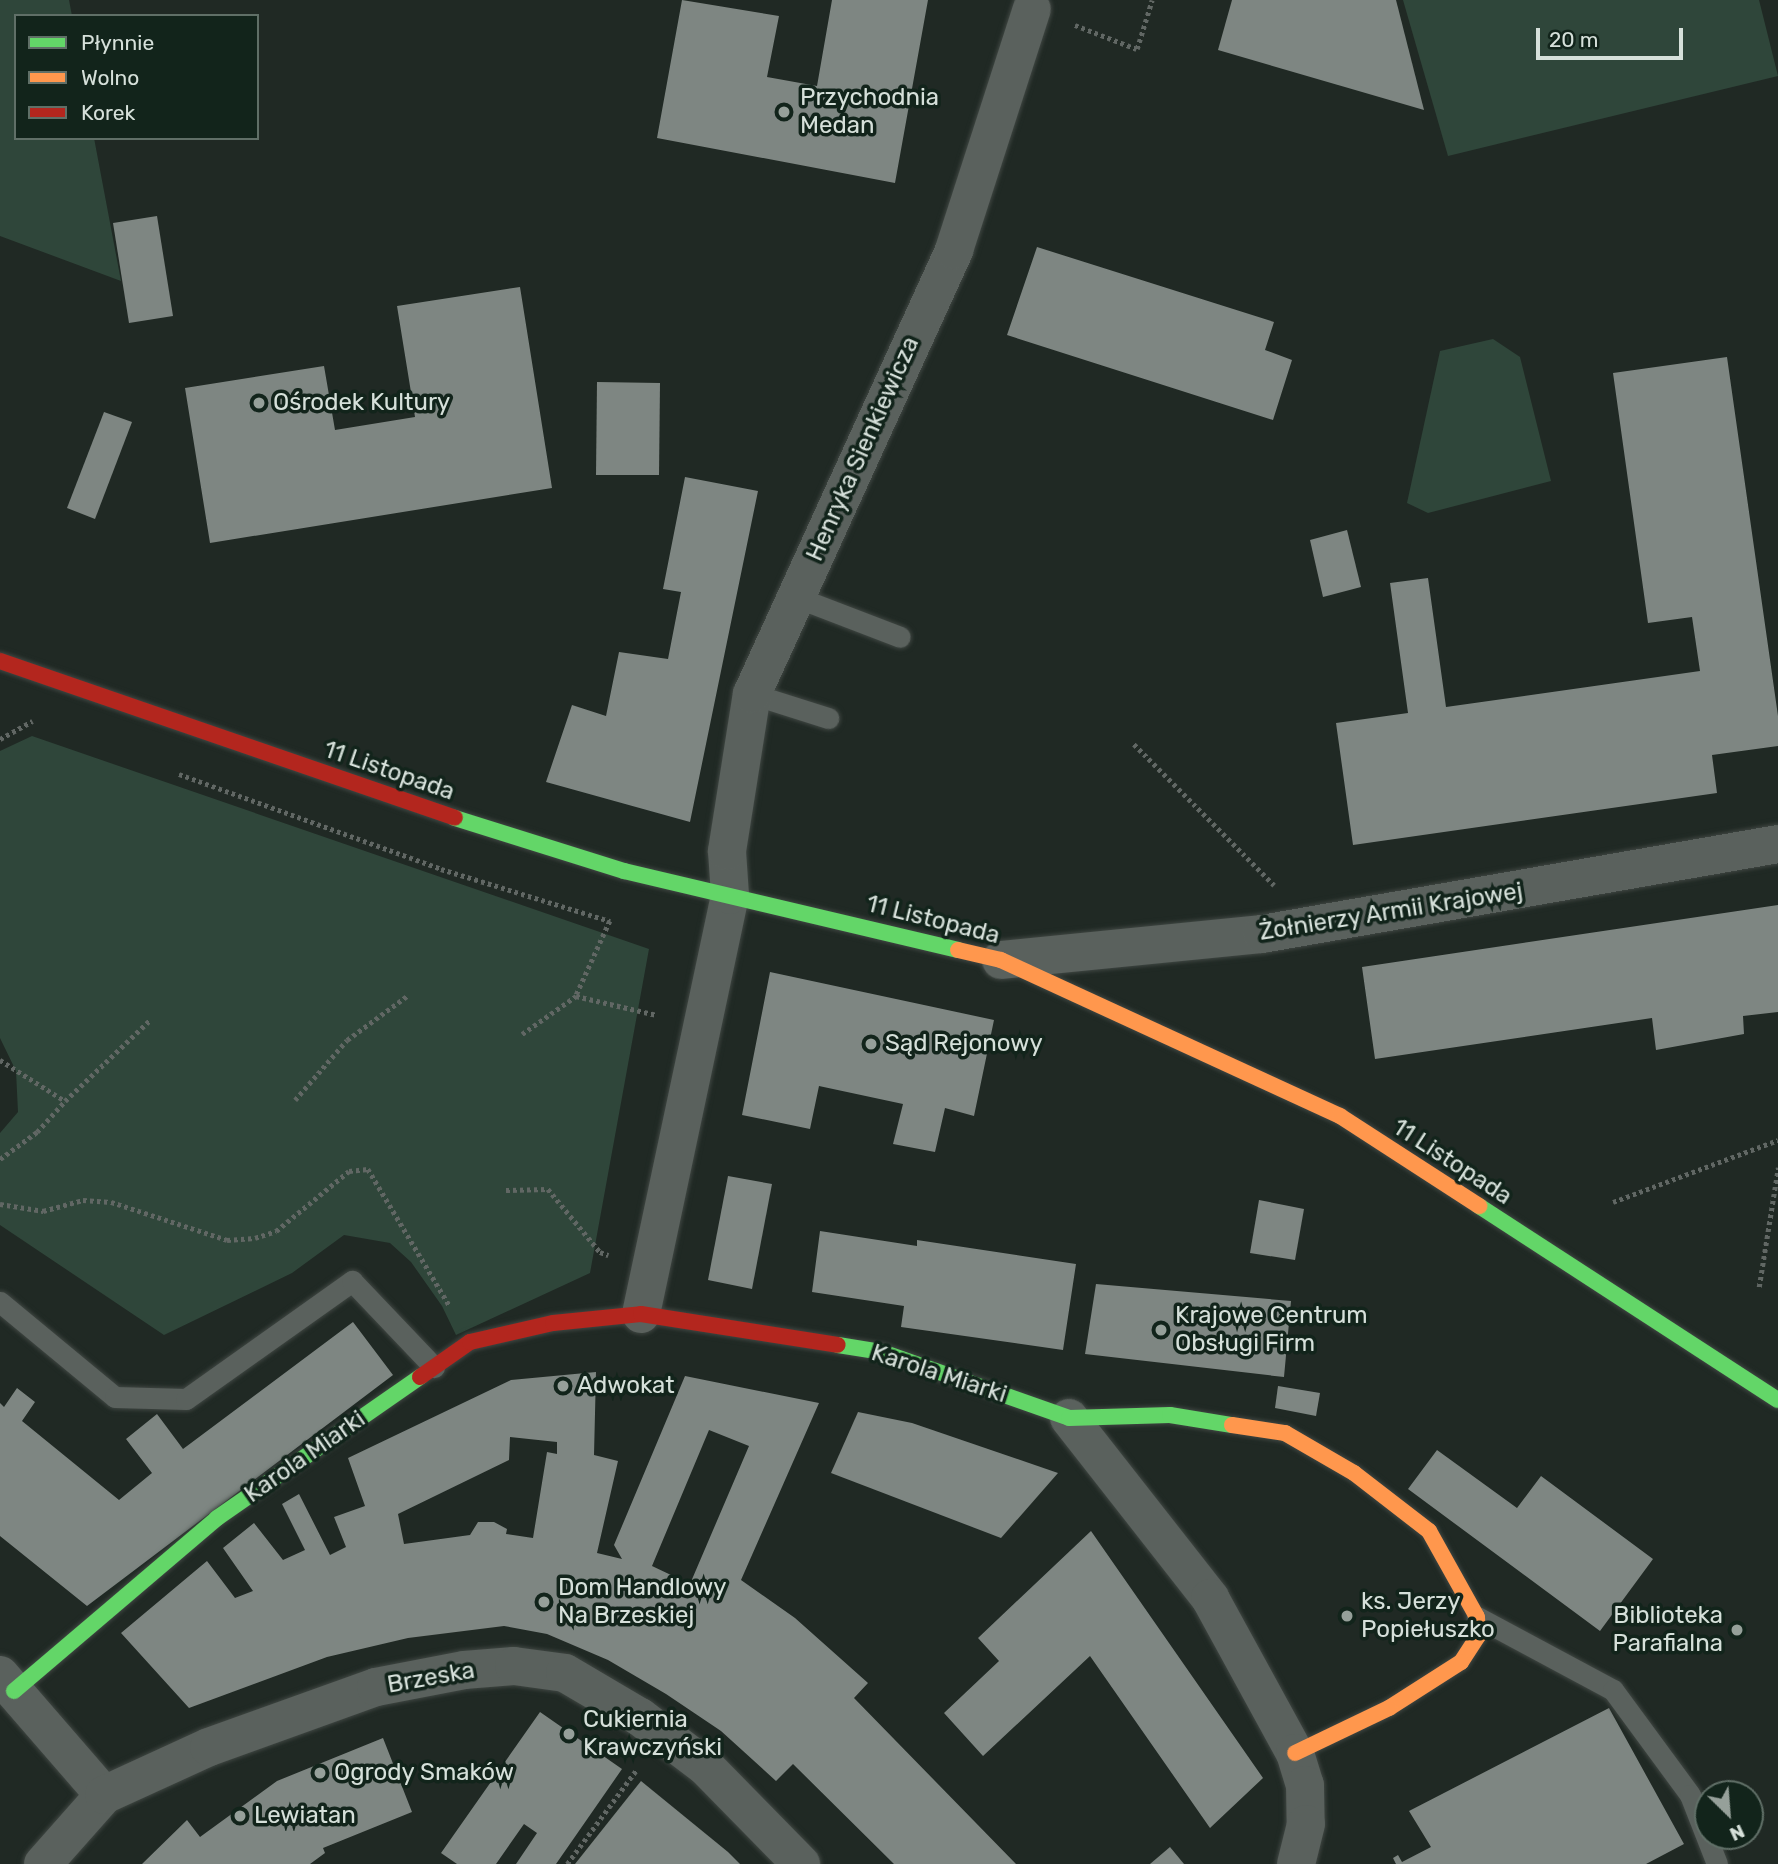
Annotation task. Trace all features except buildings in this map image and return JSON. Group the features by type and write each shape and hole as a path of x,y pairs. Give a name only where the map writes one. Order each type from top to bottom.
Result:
{"street":[{"name":"Henryka Sienkiewicza","path":"730,895 727,851 752,694 954,250 1035,5"},
{"name":"11 Listopada","path":"0,662 488,829 624,871 1001,960 1340,1116 1778,1400"},
{"name":"Żołnierzy Armii Krajowej","path":"1001,960 1262,934 1778,844"},
{"path":"641,1314 730,895"},
{"name":"Karola Miarki","path":"7,1683 217,1518 470,1342 553,1323 641,1314 881,1352 1069,1418"},
{"path":"1069,1418 1170,1415 1285,1433 1354,1473 1429,1531 1477,1617 1478,1636 1461,1662 1389,1708 1295,1753"},
{"path":"1069,1418 1210,1598 1295,1753 1305,1785 1306,1824 1296,1864"},
{"name":"Brzeska","path":"43,1864 104,1795 209,1747 376,1687 464,1670 514,1666 565,1673 640,1717 706,1767 801,1864"},
{"path":"7,1683 104,1795"}],"lane":[{"path":"796,597 900,637"},
{"path":"752,694 828,718"},
{"path":"0,1302 115,1397 186,1399 352,1281 434,1367"},
{"path":"1477,1617 1613,1690 1690,1795 1717,1864"}],"path":[{"path":"1035,5 1137,49 1152,0"},
{"path":"21,717 44,725"},
{"path":"0,740 32,721"},
{"path":"1134,744 1276,887"},
{"path":"172,772 441,869 610,921 576,996 522,1034"},
{"path":"295,1100 347,1040 407,996"},
{"path":"576,996 662,1016"},
{"path":"0,1159 37,1132 65,1101 149,1021"},
{"path":"0,1060 65,1101"},
{"path":"1612,1202 1778,1140"},
{"path":"1759,1287 1778,1168"},
{"path":"0,1204 43,1211 83,1200 111,1202 227,1240 255,1238 276,1231 349,1171 368,1169 470,1342"},
{"path":"567,1864 640,1764"}],"green space":[{"path":"0,0 69,0 72,14 14,14 14,140 94,140 121,281 0,236"},
{"path":"1403,0 1759,0 1778,76 1448,156"},
{"path":"1493,339 1520,357 1551,481 1428,513 1407,503 1440,351"},
{"path":"32,736 649,949 590,1273 456,1335 442,1306 411,1262 390,1243 344,1235 292,1273 164,1335 0,1225 0,1133 18,1112 16,1071 0,1038 0,751"}],"traffic: fast":[{"path":"455,818 624,871 958,950"},
{"path":"1479,1206 1778,1400"},
{"path":"838,1345 882,1352 1069,1418 1170,1415 1232,1425"},
{"path":"14,1691 217,1518 420,1377"}],"traffic: slow":[{"path":"958,950 1001,960 1340,1116 1479,1206"},
{"path":"1232,1425 1285,1433 1354,1473 1429,1531 1477,1617 1478,1636 1461,1662 1389,1708 1295,1753"}],"traffic: jam":[{"path":"0,661 455,818"},
{"path":"420,1377 470,1342 553,1323 641,1314 838,1345"}],"place":[{"name":"Przychodnia Medan","path":"784,112"},
{"name":"Ośrodek Kultury","path":"259,403"},
{"name":"Sąd Rejonowy","path":"871,1044"},
{"name":"Krajowe Centrum Obsługi Firm","path":"1161,1330"},
{"name":"Adwokat","path":"563,1386"},
{"name":"Dom Handlowy Na Brzeskiej","path":"544,1602"},
{"name":"ks. Jerzy Popiełuszko","path":"1347,1616"},
{"name":"Biblioteka Parafialna","path":"1737,1630"},
{"name":"Cukiernia Krawczyński","path":"569,1734"},
{"name":"Ogrody Smaków","path":"320,1773"},
{"name":"Lewiatan","path":"240,1816"}]}
